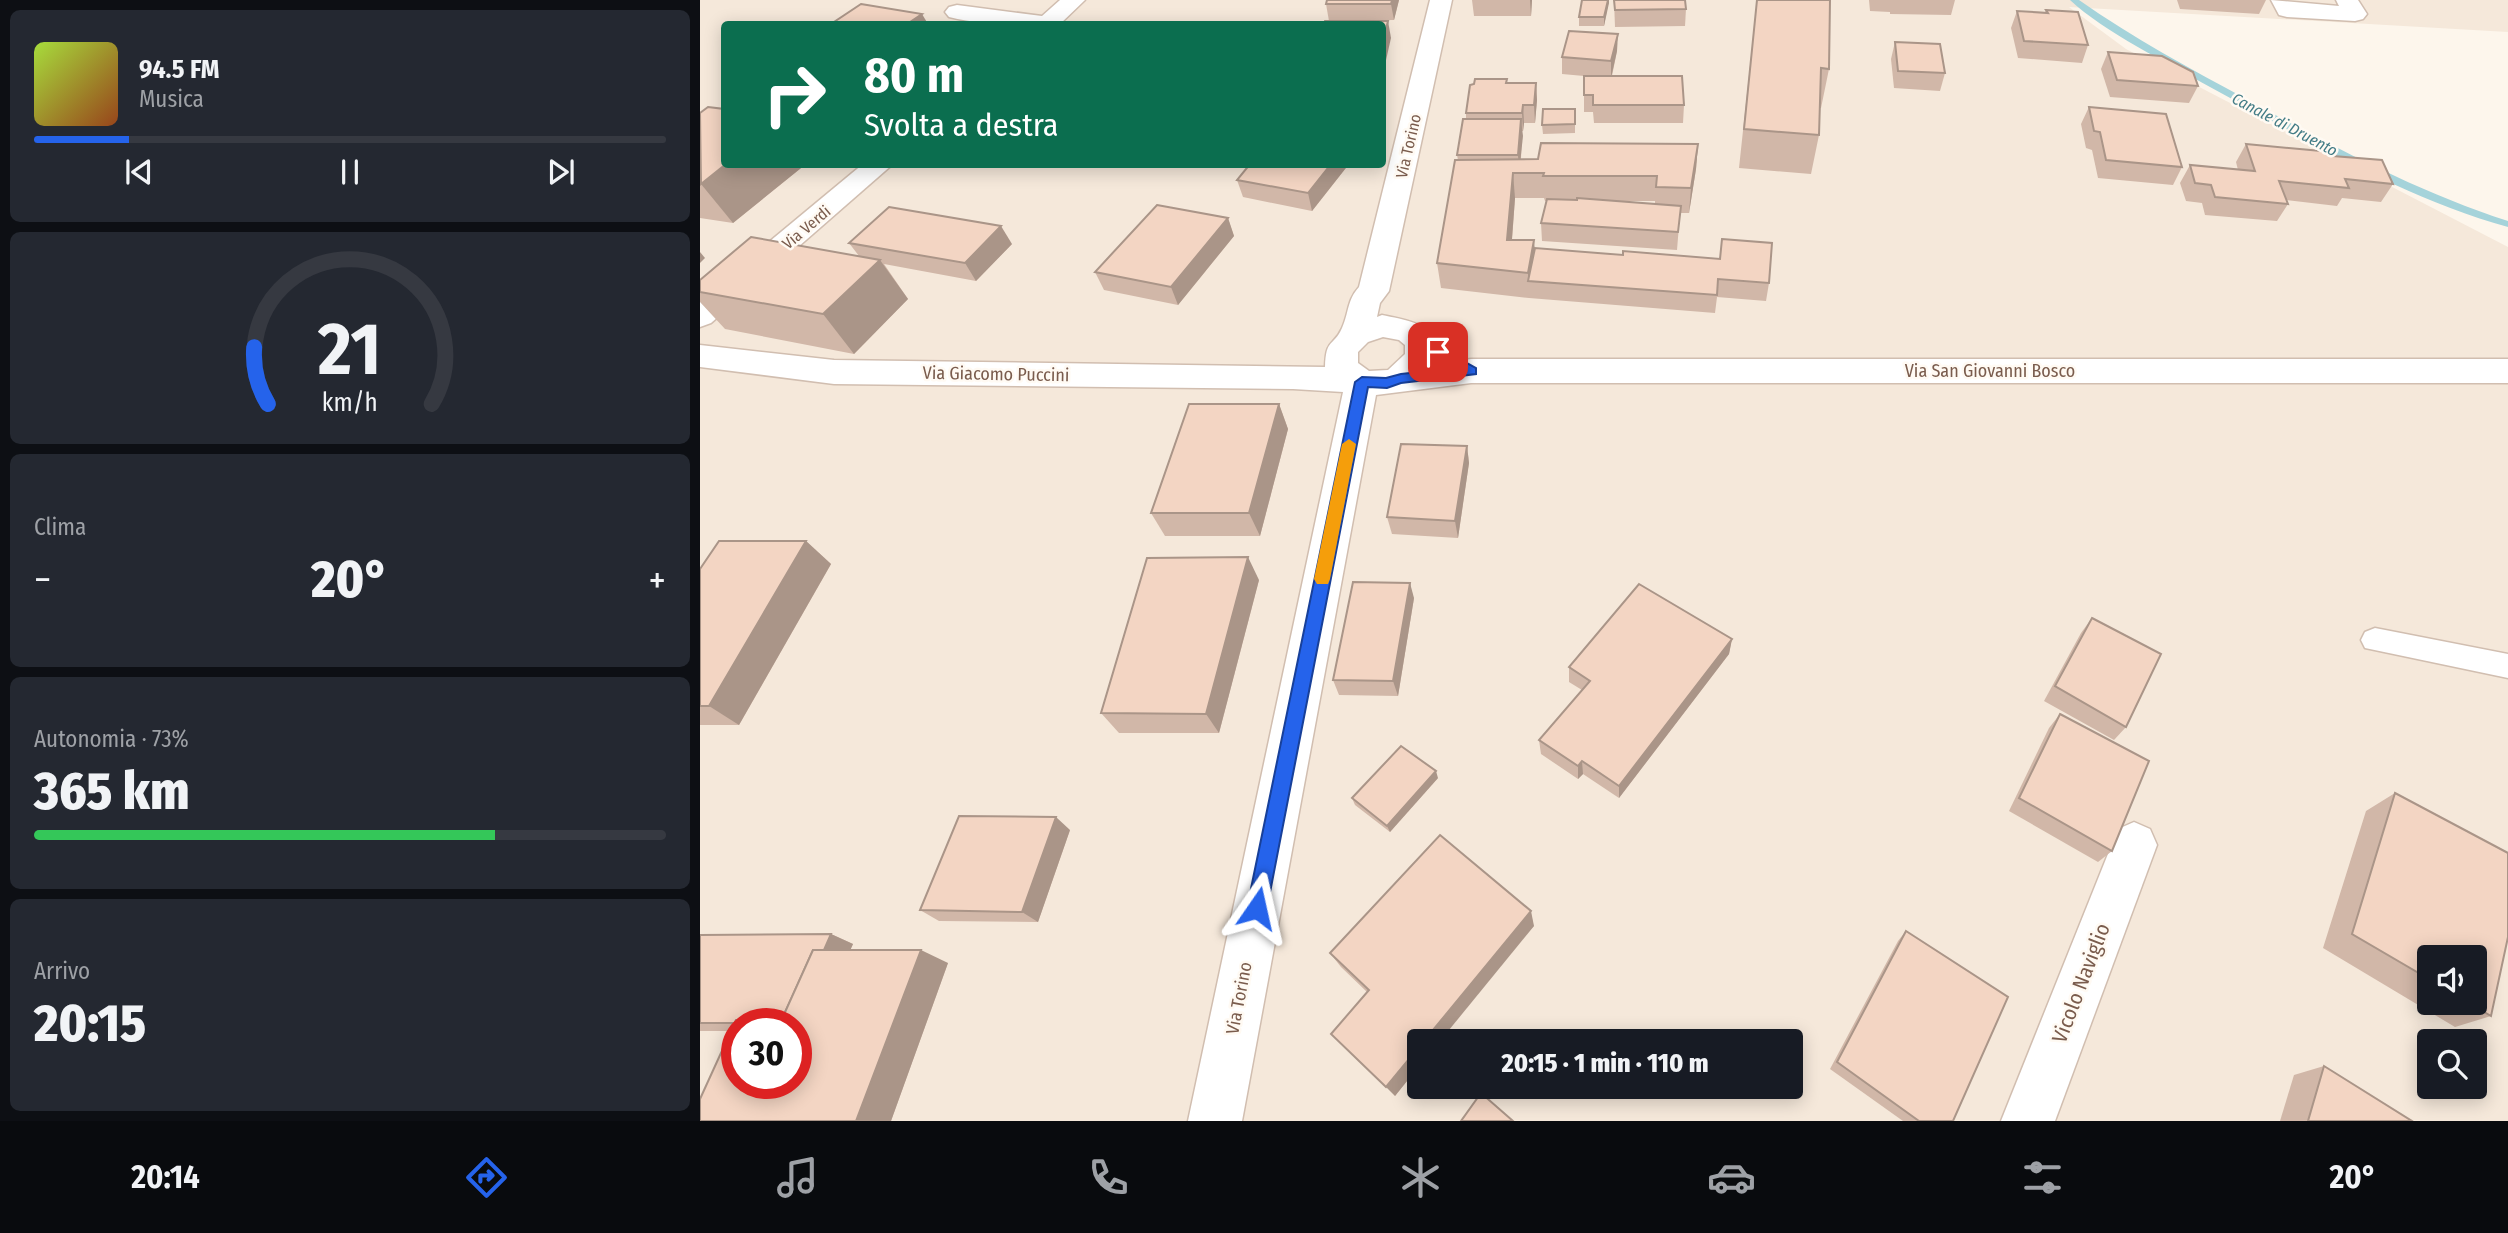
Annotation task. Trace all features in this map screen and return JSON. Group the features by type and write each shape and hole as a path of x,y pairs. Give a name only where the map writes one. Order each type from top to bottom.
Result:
{"street":[{"path":"1050,21 1074,0"},
{"name":"Via Torino","path":"1215,1121 1364,367 1365,300 1374,291 1441,0"},
{"path":"2282,0 2287,10 2355,14 2347,0"},
{"path":"957,12 1024,21"},
{"name":"Via Verdi","path":"700,316 875,168"},
{"path":"1374,291 1414,336 1424,353 1420,362 1364,367 1382,326 1414,336"},
{"name":"Via San Giovanni Bosco","path":"1414,336 1471,371"},
{"name":"Via Giacomo Puccini","path":"700,356 834,372 1293,377 1364,367"},
{"name":"Via San Giovanni Bosco","path":"1364,367 1471,371 2508,371"},
{"name":"Vicolo Naviglio","path":"2028,1121 2134,845"}],"lane":[{"path":"2375,640 2508,666"}],"shaded area":[{"path":"700,0 2508,0 2508,32 2069,7 2126,49 2508,247 2508,1121 700,1121"}],"building":[{"path":"1327,0 1392,0 1391,4 1326,4"},
{"path":"1582,0 1608,0 1604,17 1579,17"},
{"path":"1614,0 1685,0 1686,9 1615,10"},
{"path":"1757,0 1830,0 1829,69 1821,68 1819,135 1744,129"},
{"path":"861,4 922,14 912,21 836,21"},
{"path":"2046,10 2078,12 2088,45 2024,41 2017,11 2048,13"},
{"path":"1569,31 1618,34 1611,61 1562,57"},
{"path":"1895,42 1940,44 1945,73 1898,71"},
{"path":"2108,52 2162,56 2193,72 2198,86 2117,80"},
{"path":"1584,76 1682,76 1684,105 1593,105 1593,95 1584,95"},
{"path":"1475,79 1536,83 1534,105 1523,105 1522,113 1466,113 1470,85 1474,84"},
{"path":"708,107 721,109 721,168 701,184 700,113"},
{"path":"2089,107 2166,114 2182,167 2106,160 2100,132 2094,131"},
{"path":"1543,109 1575,109 1575,124 1542,125"},
{"path":"1463,119 1521,119 1518,155 1457,155"},
{"path":"1541,143 1698,144 1691,188 1656,187 1657,176 1543,176 1544,173 1513,173 1507,240 1534,240 1528,273 1437,263 1455,160 1538,159"},
{"path":"2246,144 2332,152 2333,156 2382,160 2393,184 2345,179 2349,188 2279,181 2288,204 2215,197 2211,185 2195,183 2190,165 2255,171"},
{"path":"1247,168 1328,168 1308,193 1237,180"},
{"path":"1577,198 1681,206 1678,232 1541,223 1547,199"},
{"path":"1157,205 1228,218 1171,287 1095,272"},
{"path":"889,207 1001,226 965,263 849,243"},
{"path":"751,237 880,260 823,314 700,292 700,280"},
{"path":"1722,239 1772,243 1769,283 1718,279 1717,295 1528,281 1535,248 1623,255 1623,251 1720,259"},
{"path":"1189,404 1279,404 1249,513 1151,513"},
{"path":"1401,444 1467,446 1455,521 1387,517"},
{"path":"719,541 806,541 709,706 700,706 700,569"},
{"path":"1248,557 1206,714 1101,713 1147,558"},
{"path":"1353,582 1410,583 1393,681 1333,680"},
{"path":"1639,584 1732,639 1619,786 1582,761 1578,766 1539,740 1590,681 1569,667"},
{"path":"2092,618 2161,654 2126,727 2055,686"},
{"path":"2060,714 2149,761 2112,851 2019,798"},
{"path":"1401,746 1436,771 1387,826 1352,798"},
{"path":"2395,793 2508,853 2508,937 2491,1016 2487,1014 2487,945 2417,945 2417,972 2352,934"},
{"path":"959,816 1056,817 1022,912 920,910"},
{"path":"1440,835 1531,911 1434,1029 1407,1029 1407,1062 1386,1087 1331,1034 1369,990 1330,953"},
{"path":"1906,931 2008,997 1953,1121 1919,1121 1837,1062"},
{"path":"831,934 824,950 813,950 787,1008 721,1008 721,1023 700,1023 700,935"},
{"path":"813,950 921,950 856,1121 700,1121 700,1099 721,1053 721,1099 812,1099 812,1008 787,1008"},
{"path":"2324,1066 2412,1121 2308,1121"},
{"path":"1477,1099 1488,1099 1513,1121 1461,1121"}],"waterway":[{"name":"Canale di Druento","path":"2074,0 2157,53 2339,153 2439,200 2508,224"}],"slow traffic":[{"path":"1322,579 1349,444"}],"route":[{"path":"1257,908 1362,382 1387,383 1471,371 1438,352"}]}
